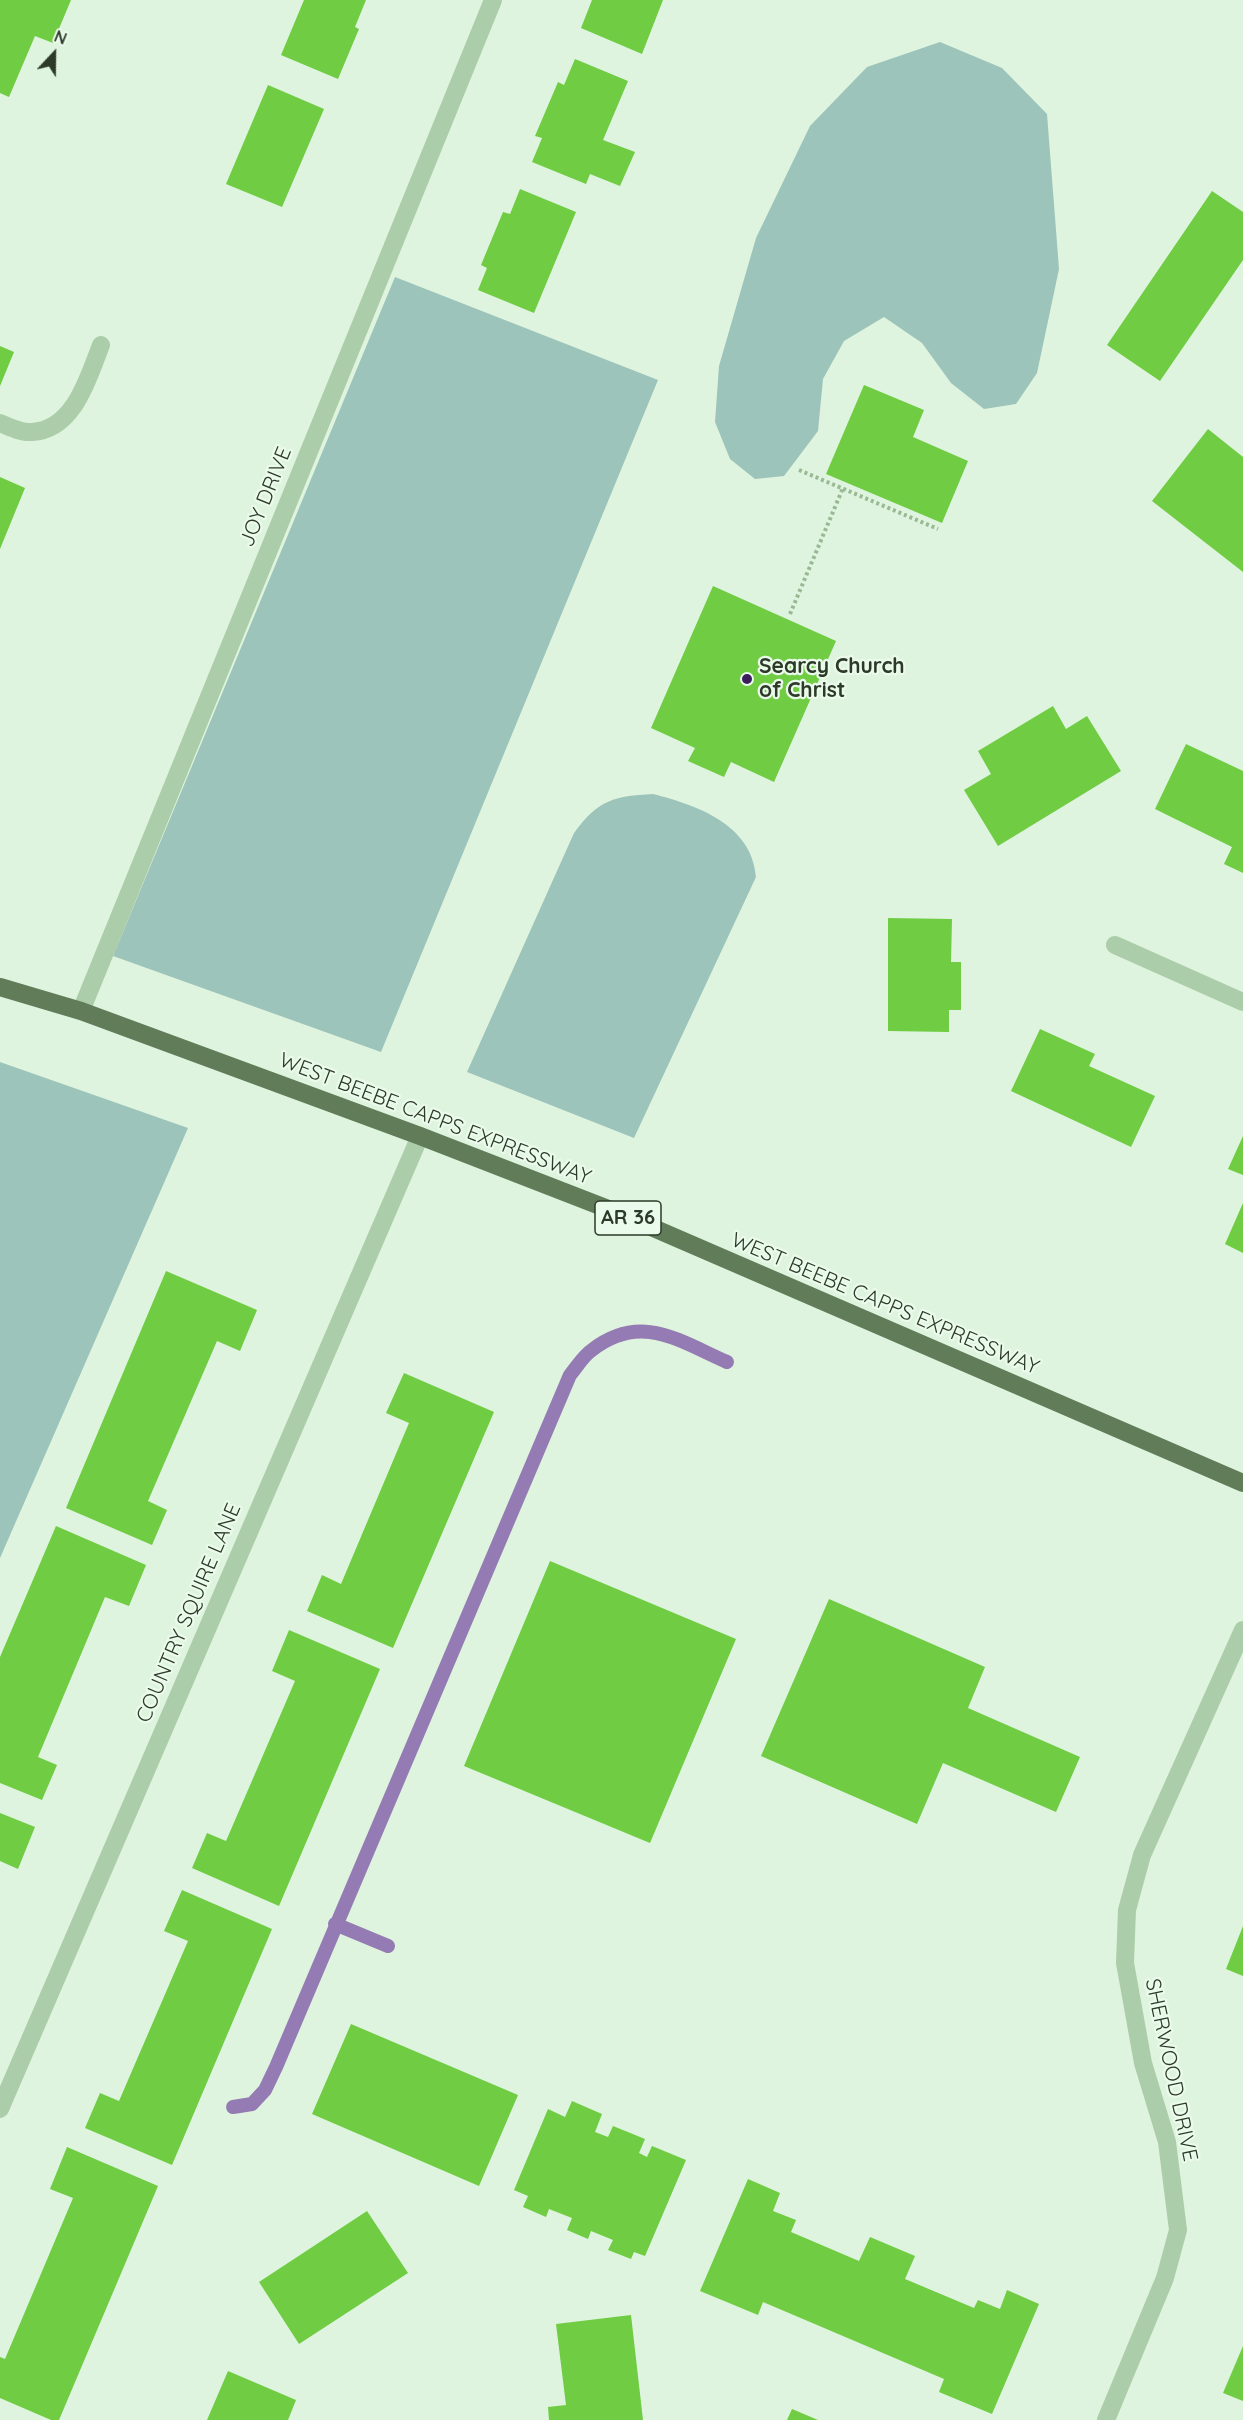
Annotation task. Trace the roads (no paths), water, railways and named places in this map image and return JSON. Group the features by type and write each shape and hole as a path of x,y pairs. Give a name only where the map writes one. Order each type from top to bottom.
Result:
{"main road":[{"name":"WEST BEEBE CAPPS EXPRESSWAY","path":"0,987 81,1011 420,1136 631,1219 1243,1483"}],"street":[{"name":"JOY DRIVE","path":"81,1011 493,0"},
{"path":"0,423 31,432 51,427 71,411 83,389 101,345"},
{"path":"1115,945 1243,1002"},
{"name":"COUNTRY SQUIRE LANE","path":"0,2109 420,1136"},
{"name":"SHERWOOD DRIVE","path":"1106,2420 1165,2278 1178,2230 1167,2142 1143,2063 1125,1963 1127,1910 1143,1856 1243,1630"}],"waterway":[{"path":"233,2107 252,2104 265,2090 276,2067 570,1375 592,1350 610,1339 627,1333 660,1334 727,1362"},
{"path":"335,1924 388,1946"}],"place":[{"name":"Searcy Church of Christ","path":"747,679"}]}
